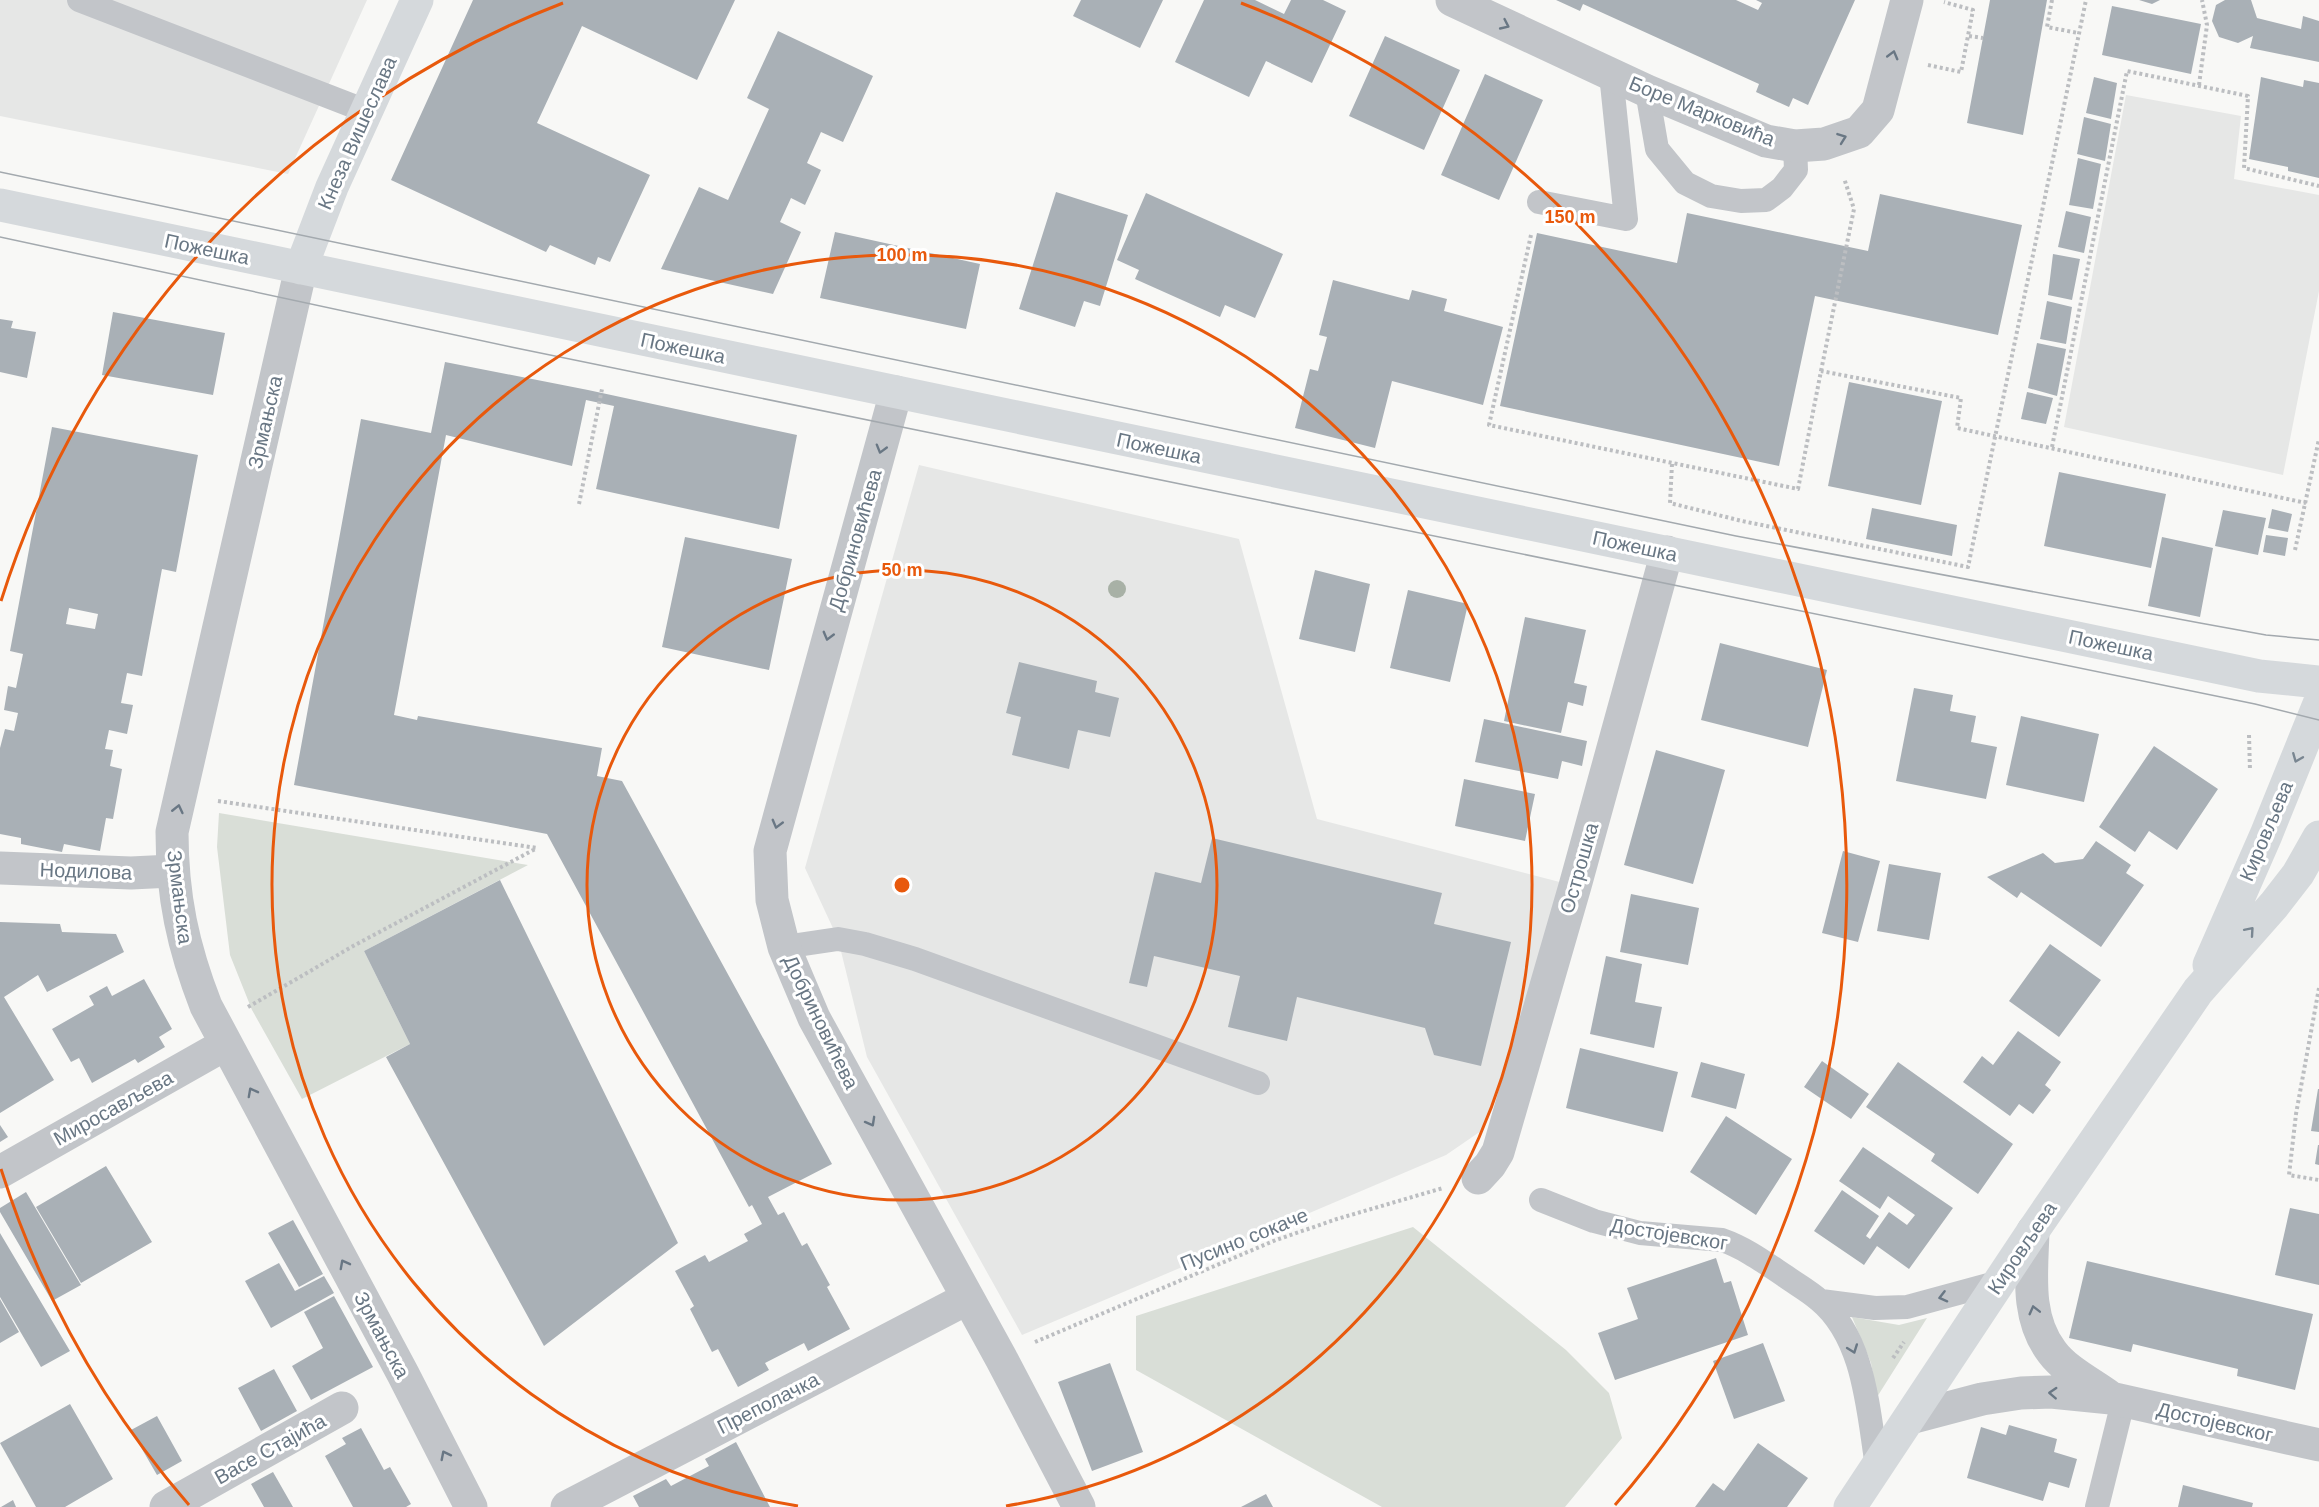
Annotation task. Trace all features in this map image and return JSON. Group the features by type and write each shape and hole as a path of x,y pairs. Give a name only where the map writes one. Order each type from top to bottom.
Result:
{"main road":[{"name":"Кнеза Вишеслава","path":"301,268 332,186 417,0"},
{"name":"Пожешка","path":"0,205 1299,478 1667,552 2259,676 2319,682"},
{"name":"Кировљева","path":"2198,991 2266,835 2319,704"},
{"name":"Кировљева","path":"1850,1507 2033,1231 2198,991 2308,867 2319,837"}],"street":[{"name":"Боре Марковића","path":"1452,0 1647,91 1766,141 1795,146 1824,144 1858,132 1878,111 1907,0"},
{"name":"Зрмањска","path":"301,268 172,832 172,871 179,924 191,968 206,1006 387,1344 471,1507"},
{"name":"Добриновићева","path":"896,392 770,851 772,900 784,946 814,1018 968,1298 1079,1507"},
{"name":"Острошка","path":"1478,1178 1498,1152 1575,886 1667,552"},
{"name":"Нодилова","path":"0,868 131,873 172,871"},
{"name":"Миросављева","path":"0,1172 226,1044"},
{"name":"Достојевског","path":"2033,1231 2031,1294 2034,1312 2042,1333 2051,1351 2064,1364 2117,1400"},
{"name":"Преполачка","path":"567,1507 968,1298"},
{"name":"Достојевског","path":"1910,1418 1982,1399 2021,1393 2051,1392 2117,1400 2319,1445"},
{"name":"Васе Стајића","path":"166,1507 342,1408"}],"lane":[{"path":"79,0 366,111"},
{"path":"1539,202 1626,219 1611,74"},
{"path":"1647,91 1657,149 1685,183 1711,196 1740,201 1766,200 1782,188 1796,170 1795,146"},
{"path":"784,946 838,939 865,944 927,963 1258,1083"},
{"name":"Достојевског","path":"1541,1200 1594,1221 1640,1233 1722,1239 1748,1251 1821,1301 1847,1334 1856,1356 1878,1466"},
{"name":"Достојевског","path":"1821,1301 1875,1308 1907,1306 1999,1282"},
{"path":"2097,1507 2117,1400"}],"path":[{"path":"2052,0 2047,27 2078,33"},
{"path":"1672,464 1670,503 1742,521 1968,567 2086,0"},
{"path":"2199,86 2207,25 2202,0"},
{"path":"1921,64 1961,72 1973,10 1958,6"},
{"path":"1969,36 1983,38"},
{"path":"2052,447 2127,71 2248,96 2244,168 2319,186"},
{"path":"1539,202 1489,425 1798,489 1854,208 1832,141"},
{"path":"1821,371 1961,398 1957,428 2306,503"},
{"path":"579,504 602,389"},
{"path":"2295,550 2319,439"},
{"path":"2249,735 2250,775"},
{"path":"2248,750 2255,751"},
{"path":"214,800 537,848 355,945 241,1011"},
{"path":"2319,988 2296,1114 2289,1175 2319,1180"},
{"name":"Пусино сокаче","path":"1027,1345 1276,1240 1337,1219 1478,1178"},
{"path":"1865,1397 1935,1299"}],"shaded area":[{"path":"0,0 367,0 288,174 0,116"},
{"path":"2126,95 2241,116 2234,179 2319,195 2319,291 2283,475 2064,427"},
{"path":"919,465 1239,539 1317,819 1575,886 1481,1131 1446,1155 1022,1335 867,1057 838,939 805,868"},
{"path":"219,813 528,865 364,951 410,1044 302,1099 252,1010 230,955 217,847"},
{"path":"1413,1227 1566,1350 1609,1393 1622,1438 1565,1507 1382,1507 1136,1370 1136,1316"},
{"path":"1852,1317 1899,1325 1927,1318 1877,1397 1871,1363"}],"building":[{"path":"473,0 735,0 697,80 582,26 537,123 650,175 610,262 598,257 595,265 550,245 546,252 391,180"},
{"path":"1081,0 1163,0 1140,48 1073,16"},
{"path":"1204,0 1255,0 1284,14 1291,0 1323,0 1346,11 1312,83 1266,61 1249,97 1175,62"},
{"path":"1556,0 1736,0 1758,10 1762,3 1756,0 1855,0 1808,105 1793,98 1789,107 1756,92 1759,84 1583,4 1580,11"},
{"path":"1990,0 2047,0 2023,135 1967,123"},
{"path":"2139,0 2160,0 2152,4"},
{"path":"2225,0 2251,0 2257,18 2301,29 2303,16 2319,21 2319,62 2250,48 2253,36 2238,43 2219,37 2212,21 2216,5"},
{"path":"2112,6 2201,24 2191,74 2102,55"},
{"path":"778,31 873,76 843,142 821,132 807,163 821,170 805,205 791,198 780,222 801,232 773,294 661,269 699,187 728,200 769,109 747,98"},
{"path":"1385,36 1460,70 1424,150 1349,116"},
{"path":"1485,74 1543,100 1499,200 1441,175"},
{"path":"2094,77 2117,83 2111,119 2086,113"},
{"path":"2261,77 2303,87 2304,80 2319,83 2319,178 2288,171 2288,167 2249,159"},
{"path":"2084,117 2111,124 2105,161 2077,154"},
{"path":"2078,158 2101,164 2093,209 2069,205"},
{"path":"1056,192 1128,215 1100,306 1084,301 1075,327 1019,309"},
{"path":"1146,193 1283,254 1255,318 1225,305 1220,317 1135,279 1139,270 1117,260"},
{"path":"1880,194 2022,225 1998,335 1815,296 1779,466 1500,406 1537,233 1677,263 1687,213 1868,251"},
{"path":"2066,211 2091,217 2084,253 2058,247"},
{"path":"835,232 980,264 966,329 820,298"},
{"path":"2053,254 2080,259 2072,300 2048,295"},
{"path":"1333,280 1409,300 1412,290 1447,299 1444,311 1503,327 1483,405 1392,381 1375,448 1295,428 1310,369 1318,371 1327,337 1319,335"},
{"path":"2047,301 2072,307 2066,344 2040,339"},
{"path":"113,312 225,333 213,395 102,375"},
{"path":"0,319 13,321 11,328 36,332 27,378 0,372"},
{"path":"2037,343 2066,349 2057,396 2028,388"},
{"path":"445,362 797,435 779,529 596,489 614,406 586,400 572,466 446,435 394,715 417,720 418,716 602,748 597,776 622,781 832,1164 768,1197 778,1215 784,1212 802,1246 807,1243 850,1329 808,1351 804,1343 765,1363 769,1370 738,1387 718,1349 712,1352 690,1309 694,1306 675,1271 705,1255 709,1262 748,1241 744,1234 762,1224 752,1205 749,1207 547,834 294,785 361,419 431,433"},
{"path":"1849,382 1942,401 1921,505 1828,486"},
{"path":"2027,392 2053,398 2046,424 2021,419"},
{"path":"52,427 198,455 176,572 162,569 142,676 127,673 121,703 133,705 127,734 109,730 105,749 113,750 110,766 122,769 113,819 106,818 100,851 64,844 62,852 21,844 21,838 0,834 0,748 5,729 14,731 18,713 4,710 8,686 16,688 23,654 10,651","holes":["69,608 98,614 95,629 66,624"]},
{"path":"2059,472 2166,494 2151,568 2044,546"},
{"path":"1872,508 1957,525 1952,556 1866,539"},
{"path":"2272,509 2292,514 2288,532 2268,528"},
{"path":"2223,510 2266,518 2258,555 2215,546"},
{"path":"2266,535 2288,538 2285,556 2263,552"},
{"path":"685,537 792,559 769,670 662,647"},
{"path":"2162,537 2213,548 2200,617 2148,606"},
{"path":"1315,570 1370,584 1355,652 1299,639"},
{"path":"1408,590 1468,604 1450,682 1390,668"},
{"path":"1525,617 1586,630 1574,683 1587,686 1583,706 1568,702 1561,733 1504,721"},
{"path":"1720,643 1827,670 1808,747 1701,720"},
{"path":"1019,662 1097,681 1095,692 1119,698 1110,737 1078,730 1069,769 1012,755 1021,717 1006,713"},
{"path":"1914,688 1953,695 1950,711 1976,716 1971,742 1997,747 1986,799 1896,781"},
{"path":"2021,716 2099,734 2084,802 2006,785"},
{"path":"1484,719 1587,741 1582,766 1562,761 1558,779 1475,762"},
{"path":"2154,746 2218,789 2177,850 2149,831 2135,852 2099,827"},
{"path":"1656,750 1725,770 1693,884 1624,865"},
{"path":"1464,779 1535,794 1525,841 1455,826"},
{"path":"1212,838 1442,893 1434,924 1511,942 1481,1066 1434,1055 1425,1028 1297,997 1287,1041 1228,1027 1240,976 1154,956 1147,987 1129,983 1155,872 1201,883"},
{"path":"2096,841 2131,865 2126,873 2144,885 2101,947 2021,892 2017,898 1987,877 2043,853 2055,863 2083,859"},
{"path":"1843,851 1880,861 1858,942 1822,933"},
{"path":"1889,864 1941,873 1929,940 1877,931"},
{"path":"500,880 678,1243 544,1346 386,1057 410,1044 364,951"},
{"path":"1631,894 1699,908 1688,965 1620,952"},
{"path":"0,922 60,924 62,932 116,934 124,952 47,992 38,975 4,997 54,1080 0,1113"},
{"path":"2050,944 2101,980 2059,1037 2009,1001"},
{"path":"1606,956 1642,964 1635,1002 1662,1007 1654,1048 1590,1034"},
{"path":"144,979 172,1029 159,1037 165,1047 138,1063 135,1059 92,1083 79,1058 71,1062 52,1029 94,1005 89,996 107,986 112,996"},
{"path":"2018,1031 2061,1062 2045,1085 2051,1090 2033,1114 2019,1104 2010,1116 1963,1082 1982,1056 1993,1065"},
{"path":"1580,1048 1678,1072 1663,1132 1566,1108"},
{"path":"1822,1061 1869,1094 1851,1119 1804,1087"},
{"path":"1701,1062 1745,1074 1736,1109 1691,1097"},
{"path":"1898,1062 2013,1144 1978,1194 1931,1161 1935,1154 1866,1107"},
{"path":"2319,1089 2319,1132 2311,1131"},
{"path":"1726,1116 1792,1159 1756,1215 1690,1172"},
{"path":"0,1125 8,1137 0,1142"},
{"path":"2319,1145 2319,1165 2315,1164"},
{"path":"1863,1147 1953,1208 1909,1269 1877,1246 1864,1265 1814,1231 1842,1190 1879,1216 1866,1236 1870,1239 1889,1212 1907,1225 1915,1215 1888,1196 1880,1209 1839,1181"},
{"path":"106,1166 152,1242 81,1283 36,1207"},
{"path":"26,1192 81,1285 52,1301 0,1212 0,1208"},
{"path":"2290,1208 2319,1214 2319,1285 2275,1275"},
{"path":"293,1220 323,1274 299,1287 268,1233"},
{"path":"0,1233 70,1351 41,1367 0,1297"},
{"path":"1716,1258 1724,1283 1731,1281 1748,1335 1615,1380 1598,1333 1638,1319 1627,1288"},
{"path":"2087,1261 2313,1314 2295,1390 2237,1376 2238,1369 2133,1344 2131,1352 2069,1338"},
{"path":"279,1263 295,1291 324,1276 334,1293 271,1328 245,1281"},
{"path":"334,1296 373,1367 311,1400 292,1366 323,1348 304,1312"},
{"path":"0,1299 19,1332 0,1343"},
{"path":"1763,1343 1785,1401 1734,1419 1713,1361"},
{"path":"1110,1363 1143,1452 1092,1471 1058,1382"},
{"path":"274,1369 297,1411 261,1431 238,1388"},
{"path":"70,1404 113,1479 65,1507 36,1507 0,1443"},
{"path":"157,1416 182,1461 157,1475 131,1430"},
{"path":"2009,1425 2057,1439 2054,1452 2077,1459 2069,1488 2049,1482 2043,1501 1967,1478 1981,1427 2006,1435"},
{"path":"361,1428 384,1470 390,1467 411,1504 406,1507 353,1507 325,1456 346,1444 342,1438"},
{"path":"736,1442 770,1507 639,1507 633,1496 666,1479 671,1486 709,1466 705,1459"},
{"path":"1758,1443 1808,1478 1787,1507 1695,1507 1713,1483 1724,1491"},
{"path":"273,1472 293,1507 264,1507 251,1484"},
{"path":"2183,1485 2253,1503 2252,1507 2178,1507"},
{"path":"1266,1494 1273,1507 1241,1507"},
{"path":"13,1500 16,1507 1,1507"}],"tram line":[{"path":"0,172 1736,536 2266,635 2319,640"},
{"path":"0,237 511,347 2255,704 2319,720"}]}
